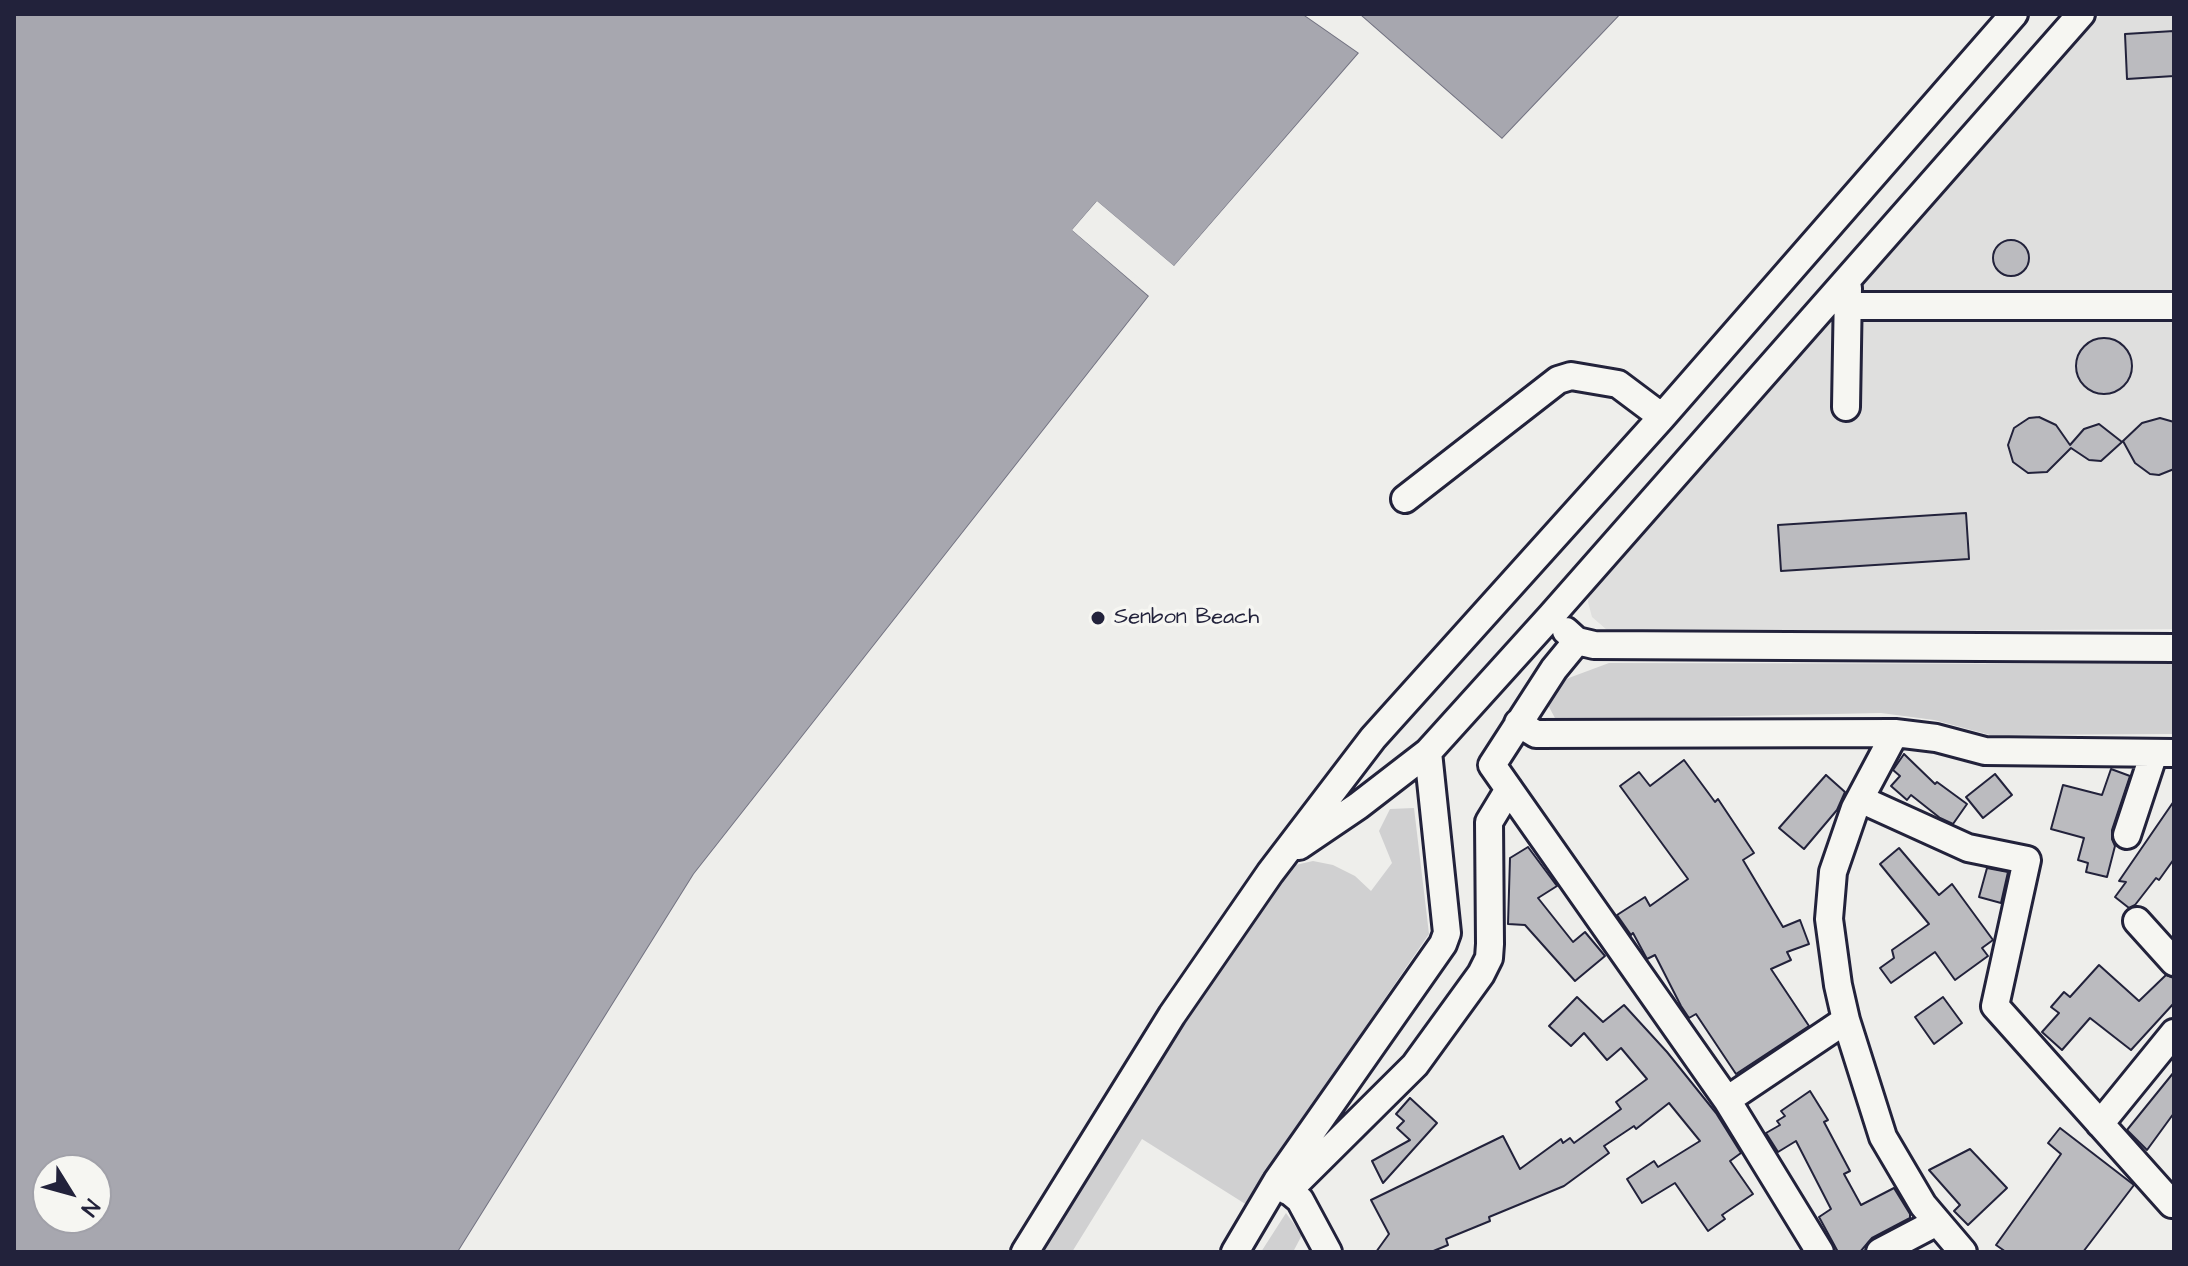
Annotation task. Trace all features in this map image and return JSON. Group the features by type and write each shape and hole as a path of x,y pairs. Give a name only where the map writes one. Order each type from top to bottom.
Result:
{"street":[{"path":"1025,1252 1131,1078 1270,873 1373,738 1662,417 2014,14"},
{"path":"1270,873 1302,843 1358,806 1428,752 2081,14"},
{"path":"1846,407 1850,277"},
{"path":"1848,306 2174,306"},
{"path":"1405,499 1558,380 1571,376 1618,384 1662,417"},
{"path":"1551,616 1577,641 1594,645 2174,648"},
{"path":"1577,641 1554,669 1492,765 1727,1100 1820,1252"},
{"path":"1518,723 1536,734 1895,733 1936,738 1985,751 2164,753 2127,835"},
{"path":"1895,733 1860,799 1833,872 1829,919 1846,1020 1883,1137 1923,1205 1963,1252"},
{"path":"1235,1252 1283,1186 1443,944 1447,933 1428,752"},
{"path":"1283,1186 1415,1065 1481,974 1489,958 1490,944 1489,822 1509,789"},
{"path":"1860,799 1968,848 2027,860 1995,1006 2172,1204 2174,1202"},
{"path":"2137,921 2174,962"},
{"path":"1727,1100 1846,1020"},
{"path":"2100,1124 2174,1033"},
{"path":"1283,1186 1300,1200 1328,1252"},
{"path":"1880,1252 1937,1222"}],"shaded area":[{"path":"14,14 1303,14 1359,53 1174,267 1097,202 1073,230 1149,296 694,874 458,1252 14,1252"},
{"path":"1359,14 1621,14 1502,139"},
{"path":"2103,14 2174,14 2174,629 1626,633 1607,630 1592,617 1589,593 2087,19 2092,22"},
{"path":"1609,663 2174,664 2174,734 1990,735 1934,720 1881,713 1556,720 1548,705 1566,679"},
{"path":"1414,808 1429,934 1266,1172 1247,1205 1142,1139 1072,1252 1039,1252 1131,1104 1291,866 1313,861 1333,865 1355,876 1371,891 1392,863 1379,831 1390,809"},
{"path":"1286,1213 1302,1235 1293,1252 1261,1252"}],"pier":[{"path":"1303,14 1310,14 1362,50 1363,55 1176,270 1171,270 1097,207 1078,230 1152,293 1153,298 698,876 463,1252 458,1252 694,874 1149,296 1072,230 1097,201 1174,266 1359,53"},
{"path":"1355,14 1359,14 1502,139 1621,14 1625,14 1502,143"}],"building":[{"path":"2174,31 2174,76 2127,79 2125,34"},
{"path":"2011,240 2024,245 2029,258 2024,271 2011,276 1998,271 1993,258 1998,245"},
{"path":"2104,338 2124,346 2132,366 2124,386 2104,394 2084,386 2076,366 2084,346"},
{"path":"2039,417 2056,425 2070,445 2084,429 2099,424 2122,442 2101,461 2089,460 2071,448 2047,472 2028,473 2013,462 2008,445 2014,428 2029,418"},
{"path":"2160,418 2174,422 2174,469 2159,475 2150,474 2135,463 2123,441 2142,423"},
{"path":"1966,513 1969,559 1781,571 1778,525"},
{"path":"1904,754 1935,784 1937,782 1967,804 1953,824 1940,818 1911,795 1907,800 1891,786 1900,776 1893,770"},
{"path":"1684,760 1715,802 1718,799 1754,853 1743,860 1783,927 1800,920 1809,944 1787,952 1791,960 1771,969 1809,1026 1736,1074 1696,1014 1689,1018 1655,955 1647,959 1633,933 1631,935 1617,915 1645,897 1650,906 1688,879 1620,786 1639,772 1650,786"},
{"path":"2111,769 2130,776 2112,830 2115,846 2107,877 2086,872 2088,863 2078,860 2084,838 2051,829 2063,785 2102,795"},
{"path":"1995,774 2012,795 1983,818 1966,797"},
{"path":"1826,775 1845,792 1837,810 1804,849 1779,828"},
{"path":"2174,801 2174,859 2159,880 2156,878 2135,905 2129,908 2115,897 2126,882 2119,881"},
{"path":"1528,847 1557,886 1538,898 1573,942 1585,932 1605,956 1575,981 1525,925 1508,924 1510,858"},
{"path":"1899,848 1939,895 1952,884 1993,940 1982,948 1988,956 1955,980 1935,952 1891,983 1880,968 1894,958 1892,950 1929,924 1880,864"},
{"path":"1987,868 2008,872 2001,903 1979,897"},
{"path":"2099,965 2139,1001 2166,975 2174,978 2174,1003 2131,1050 2090,1018 2062,1050 2042,1032 2059,1013 2051,1007 2064,992 2070,997"},
{"path":"1577,997 1603,1022 1624,1005 1667,1052 1716,1113 1741,1153 1730,1161 1753,1194 1722,1215 1725,1219 1708,1231 1675,1183 1642,1203 1627,1179 1654,1161 1658,1167 1700,1141 1669,1103 1636,1129 1634,1126 1604,1146 1609,1153 1564,1186 1489,1217 1490,1221 1446,1239 1448,1245 1431,1252 1376,1252 1389,1234 1371,1200 1503,1136 1520,1169 1561,1139 1563,1143 1570,1138 1574,1143 1621,1109 1616,1102 1647,1079 1621,1048 1607,1060 1584,1033 1571,1046 1549,1026"},
{"path":"1943,997 1962,1023 1934,1044 1915,1017"},
{"path":"2174,1072 2174,1113 2147,1150 2127,1130"},
{"path":"1810,1091 1828,1120 1824,1122 1850,1171 1844,1174 1861,1205 1894,1188 1910,1214 1910,1218 1872,1238 1860,1252 1838,1252 1819,1217 1831,1209 1796,1141 1778,1152 1766,1133 1780,1125 1777,1121 1785,1116 1781,1111"},
{"path":"1410,1098 1437,1123 1383,1183 1372,1161 1410,1140 1397,1128 1404,1121 1396,1114"},
{"path":"2060,1128 2134,1185 2083,1252 2006,1252 1996,1245 2061,1154 2048,1143"},
{"path":"1970,1149 2007,1188 1968,1225 1954,1211 1960,1205 1929,1170"}],"place":[{"name":"Senbon Beach","path":"1098,618"}]}
